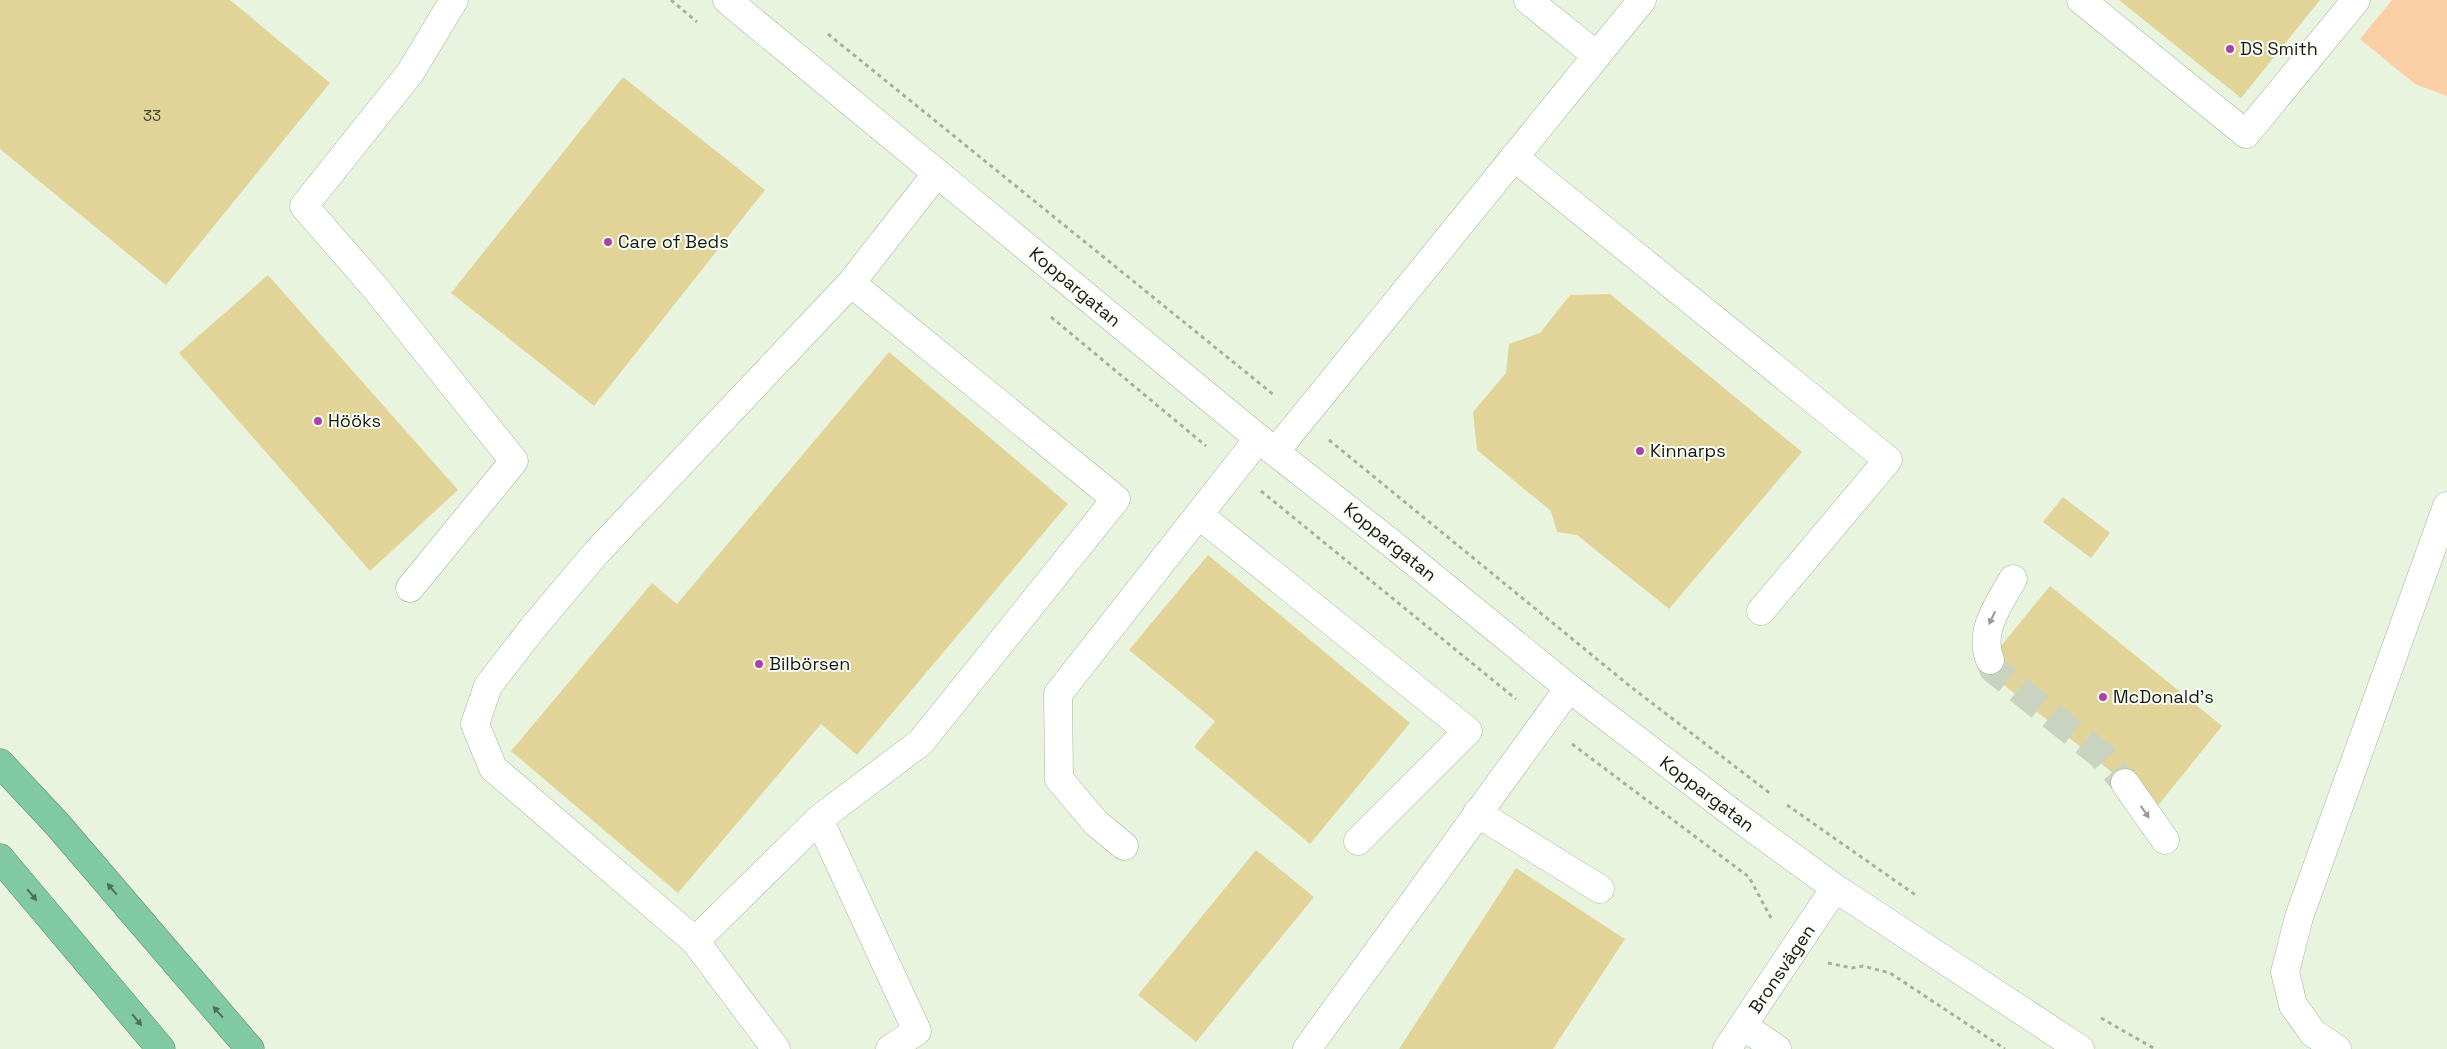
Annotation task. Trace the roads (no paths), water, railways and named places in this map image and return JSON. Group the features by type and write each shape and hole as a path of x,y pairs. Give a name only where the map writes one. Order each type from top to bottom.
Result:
{"highway":[{"path":"0,763 58,825 250,1049"},
{"path":"0,858 161,1049"}],"street":[{"path":"410,588 514,461 376,290 304,206 410,73 454,0"},
{"name":"Koppargatan","path":"726,0 1267,445 1391,543 1568,688 1735,815 1835,888 2080,1049"},
{"path":"1528,0 1596,55"},
{"path":"1124,846 1096,823 1059,779 1058,694 1199,515 1267,445 1302,418 1642,0"},
{"path":"2081,0 2246,134 2356,0"},
{"path":"1514,157 1888,460 1761,611"},
{"path":"776,1049 695,941 493,768 475,724 488,686 590,561 851,283 936,173"},
{"path":"695,941 819,819 921,742 1116,499 851,283"},
{"path":"2336,1049 2313,1033 2293,1005 2285,972 2299,917 2447,506"},
{"path":"1199,515 1468,731 1358,841"},
{"path":"1990,660 1984,647 1989,622 2013,579"},
{"path":"1307,1049 1568,688"},
{"path":"2125,783 2165,840"},
{"path":"1477,813 1600,889"},
{"path":"819,819 917,1031 890,1049"},
{"name":"Bronsvägen","path":"1727,1049 1835,888"},
{"path":"1743,1026 1777,1049"}],"tunnel":[{"path":"1990,660 1993,669 2101,755 2125,783"}],"place":[{"name":"DS Smith","path":"2230,49"},
{"name":"Care of Beds","path":"608,242"},
{"name":"Hööks","path":"318,421"},
{"name":"Kinnarps","path":"1640,451"},
{"name":"Bilbörsen","path":"759,664"},
{"name":"McDonald's","path":"2103,697"}]}
